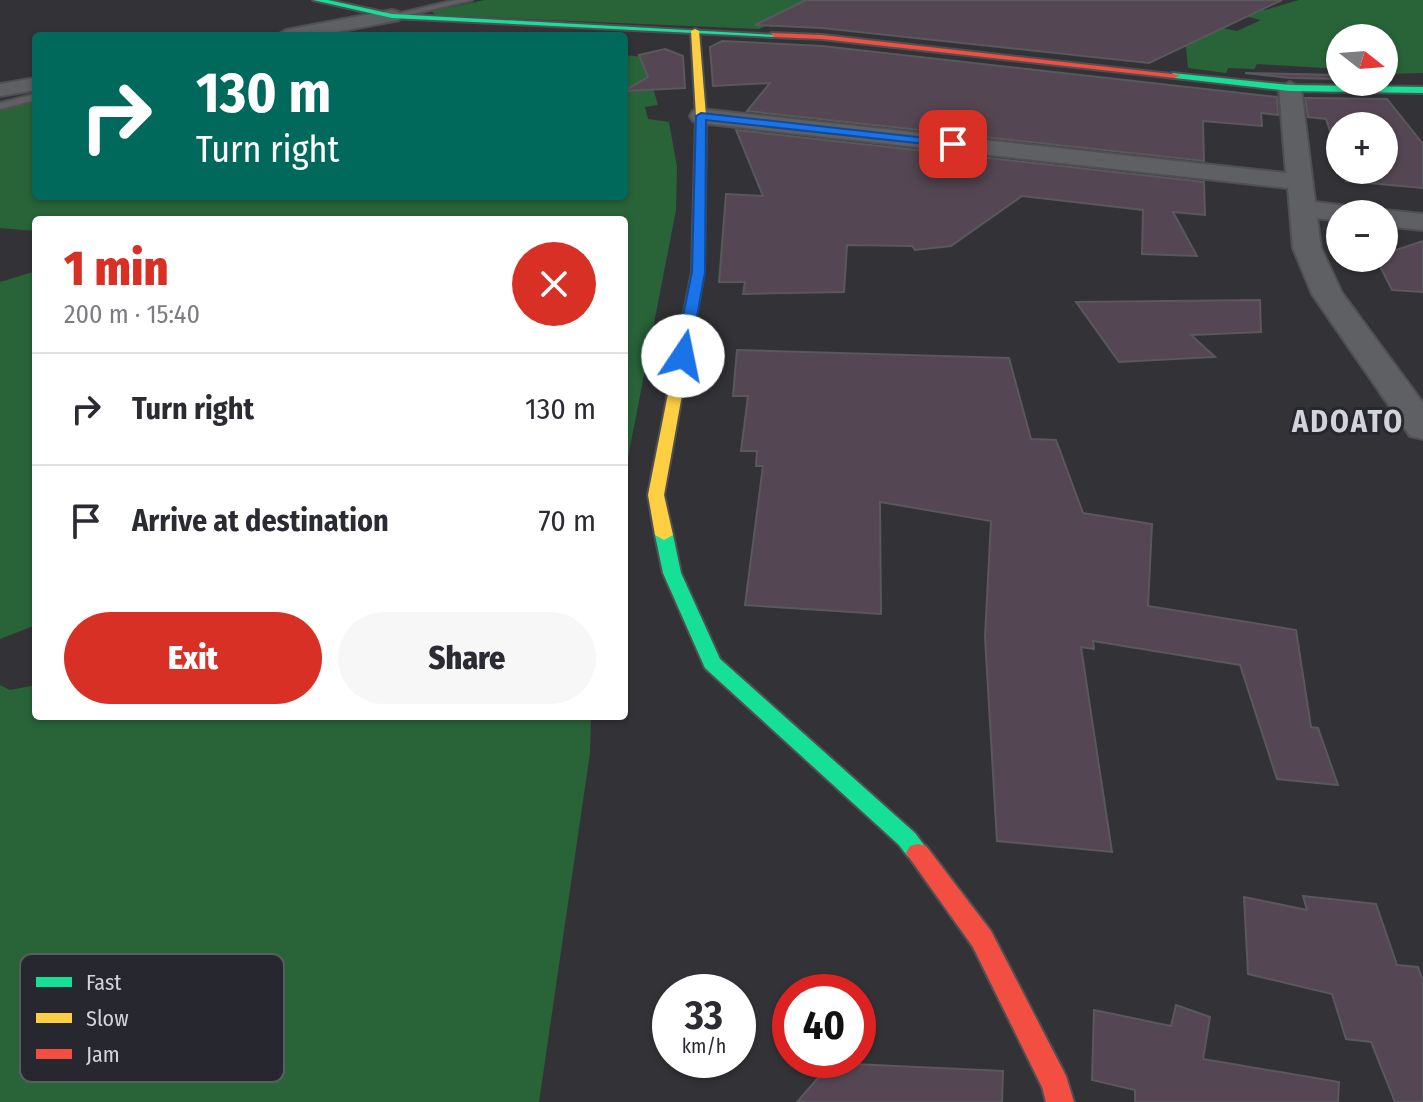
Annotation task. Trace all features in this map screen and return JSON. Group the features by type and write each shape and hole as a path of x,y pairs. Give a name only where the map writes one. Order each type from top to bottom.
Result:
{"street":[{"path":"317,0 392,16 822,37 1290,88 1423,90"},
{"path":"307,32 392,16"},
{"path":"695,31 701,116 698,272 656,495 672,573 712,663 907,839 982,939 1056,1085 1060,1102"},
{"path":"0,90 32,85"},
{"path":"1290,88 1307,248 1327,294 1423,428"},
{"path":"701,116 1300,195 1326,204"},
{"path":"1398,219 1423,222"}],"lane":[{"path":"392,16 468,0"},
{"path":"0,106 32,98"}],"green space":[{"path":"485,0 855,0 797,11 759,29 435,15 432,11"},
{"path":"1080,0 1237,31 1261,20 1240,15 1254,8 1265,10 1299,0 1423,0 1423,73 1398,74 1398,24 1326,24 1326,68 1257,64 1254,69 1228,68 1226,73 1188,68 1186,47 1148,40"},
{"path":"628,55 644,57 658,105 645,107 648,119 669,122 677,167 676,210 628,457 628,216 32,216 32,231 0,228 0,103 32,96 32,200 628,200"},
{"path":"32,272 32,627 0,639 0,282"},
{"path":"0,685 10,690 32,686 32,720 591,720 590,753 539,1102 0,1102"}],"building":[{"path":"806,0 1282,0 1149,63 822,28 755,25"},
{"path":"722,41 822,46 1277,97 1278,115 1261,113 1262,126 1203,121 1204,161 747,111 770,83 713,86 710,47"},
{"path":"665,49 683,56 685,88 628,91 648,77 639,55"},
{"path":"1245,73 1326,75 1326,79"},
{"path":"1305,98 1387,99 1397,112 1326,112 1326,119 1308,117"},
{"path":"1398,113 1423,144 1423,188 1379,184 1398,184"},
{"path":"736,130 1204,182 1205,215 1173,212 1197,256 1142,254 1143,210 1022,196 951,246 915,250 912,246 847,245 844,292 743,294 745,282 719,282 726,194 763,196"},
{"path":"1423,241 1423,292 1392,290 1383,272 1398,272 1398,249"},
{"path":"1260,300 1261,332 1191,335 1215,357 1119,362 1076,302"},
{"path":"737,350 1009,358 1031,439 1056,440 1083,513 1152,524 1148,606 1296,630 1311,727 1318,728 1338,785 1277,779 1240,665 1093,641 1094,649 1081,647 1112,852 997,841 985,637 991,521 880,502 881,614 745,605 763,466 756,466 757,451 741,451 748,396 733,396"},
{"path":"1303,896 1376,904 1397,965 1418,967 1423,981 1423,1102 1395,1102 1371,1042 1346,1039 1332,994 1248,974 1244,897 1307,910"},
{"path":"1176,1005 1210,1017 1203,1059 1339,1082 1338,1102 1135,1102 1135,1090 1092,1080 1094,1010 1171,1026"},
{"path":"876,1065 1003,1071 1002,1102 797,1102 818,1078 876,1078"}],"traffic: fast":[{"path":"317,0 392,16 774,35"},
{"path":"1175,75 1290,88 1423,90"},
{"path":"664,535 672,573 712,663 907,839 918,853"}],"traffic: slow":[{"path":"664,535 656,495 698,272 701,116 695,31"}],"traffic: jam":[{"path":"774,35 822,37 1175,75"},
{"path":"918,853 982,939 1056,1085 1060,1102"}],"district":[{"name":"ADOATO","path":"1348,422"}],"route":[{"path":"683,356 698,272 701,116 953,144"}]}
